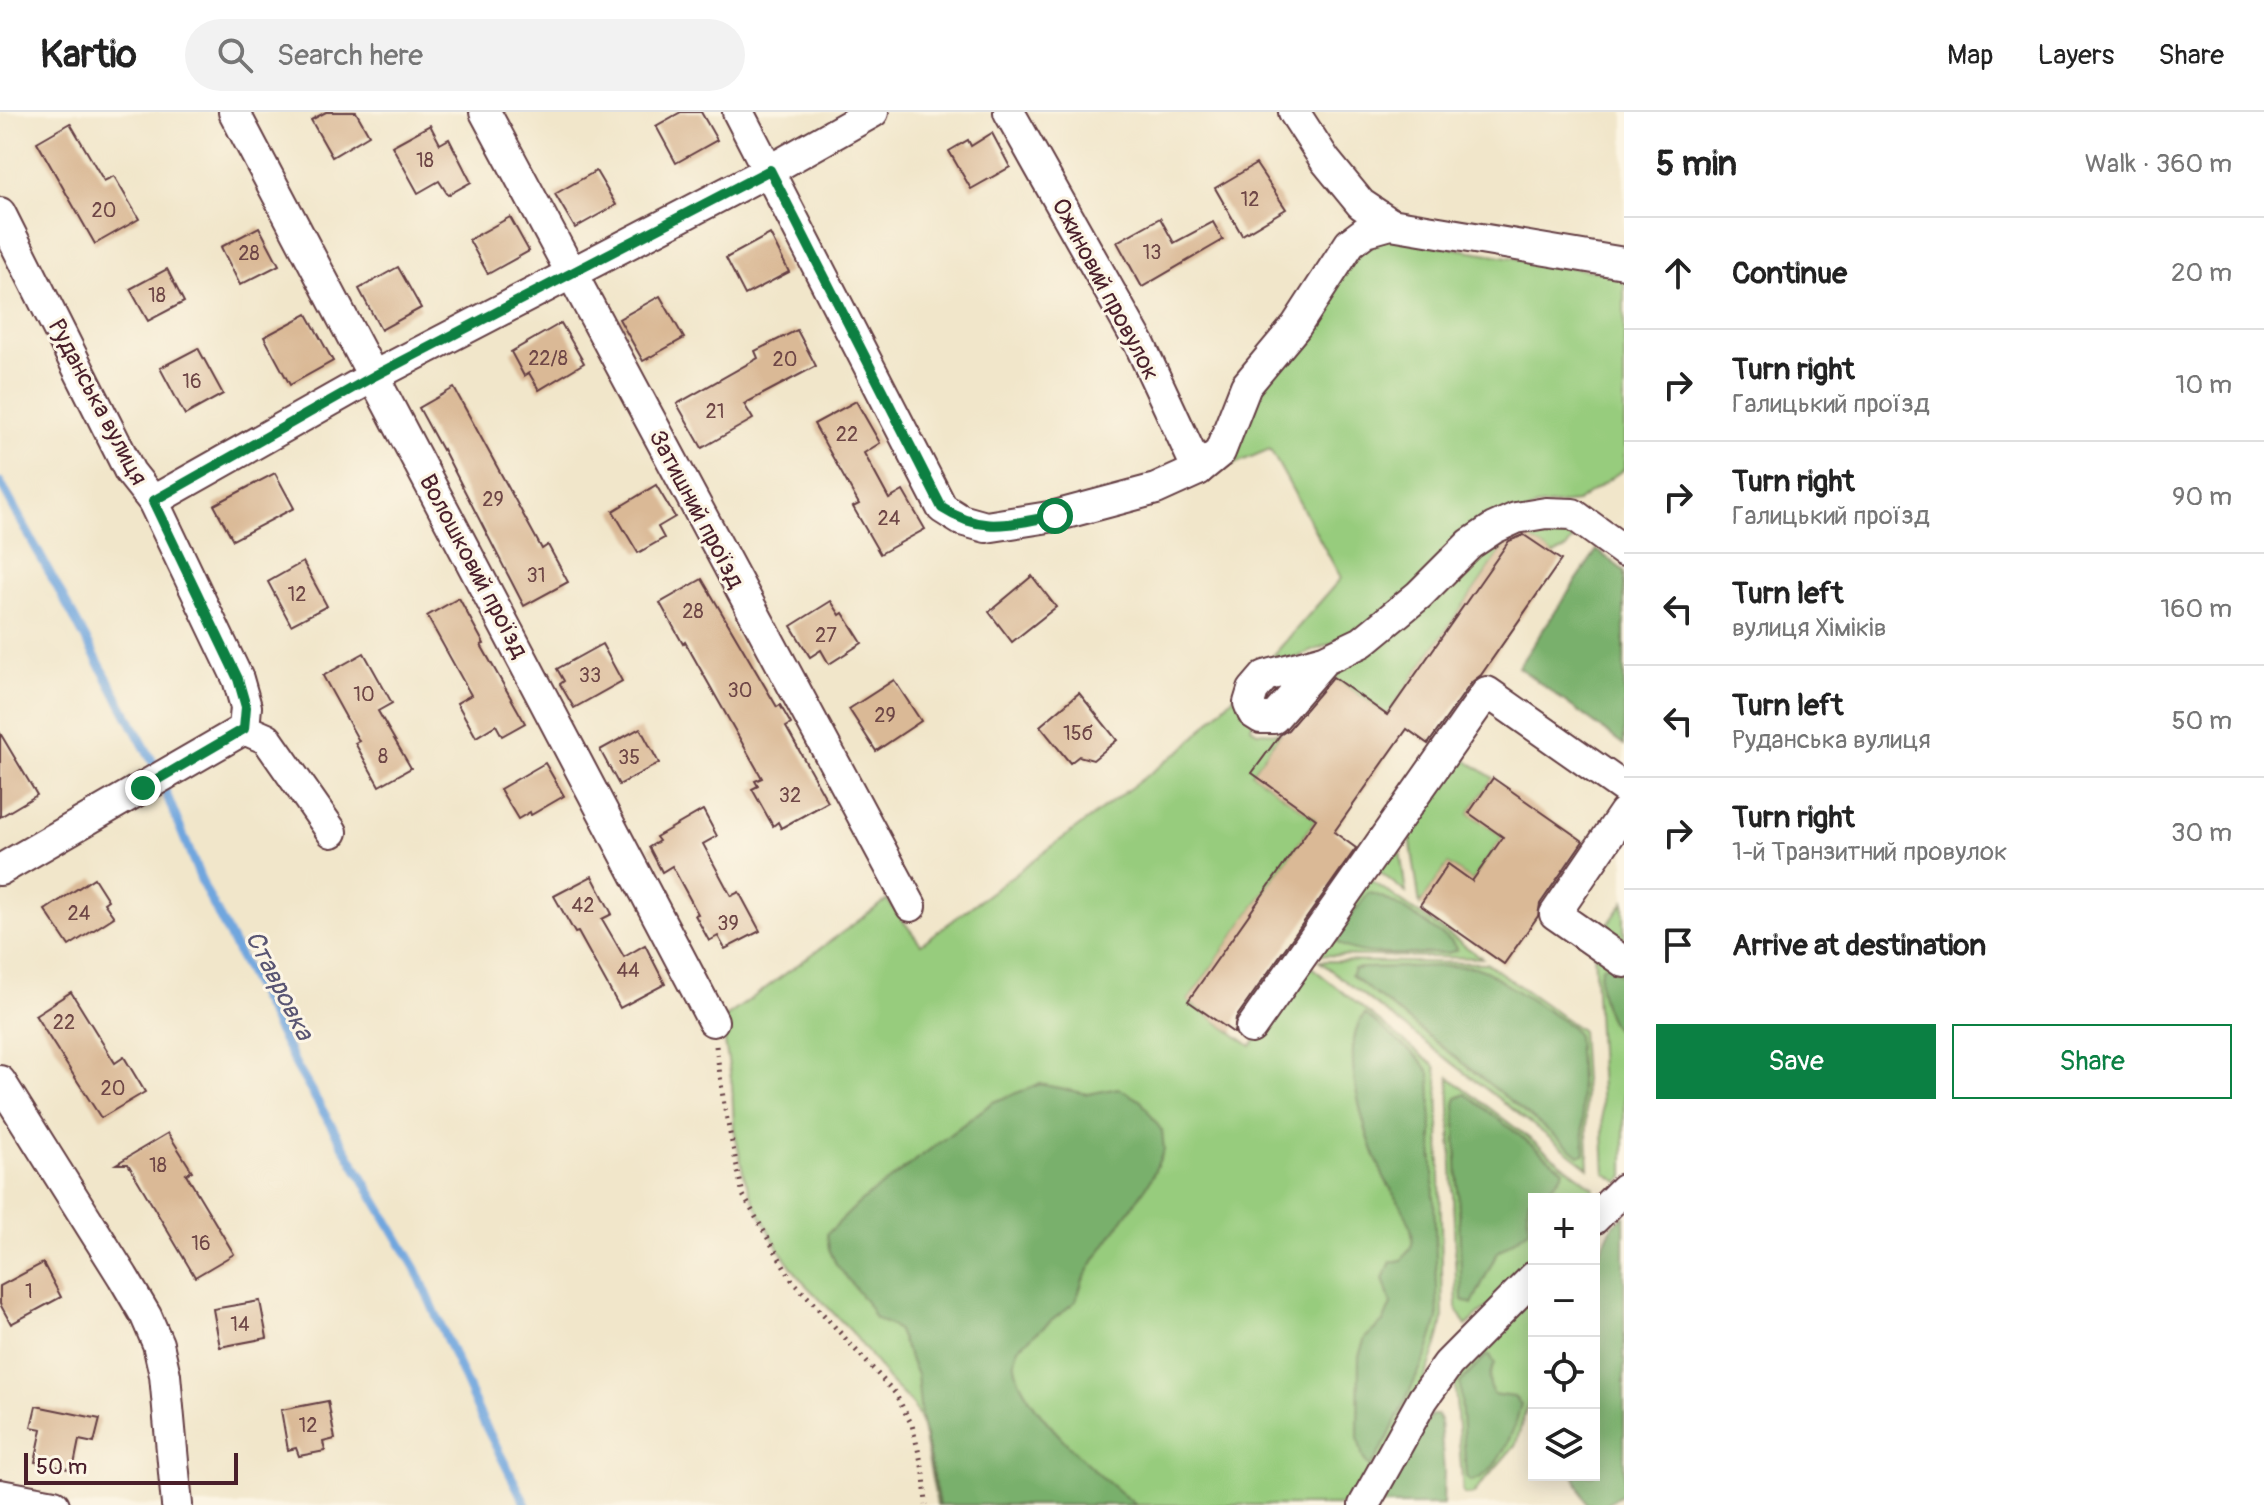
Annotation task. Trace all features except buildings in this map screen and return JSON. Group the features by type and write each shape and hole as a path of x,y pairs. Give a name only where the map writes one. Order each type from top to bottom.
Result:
{"street":[{"name":"Волошковий проїзд","path":"234,112 713,1021"},
{"name":"Затишний проїзд","path":"485,112 911,906"},
{"path":"738,112 942,508 961,520 986,527 1055,516 1156,489 1198,470 1220,452 1246,386 1296,326 1350,243 1366,231 1391,224"},
{"path":"153,501 374,376 770,170 873,112"},
{"name":"Ожиновий провулок","path":"1009,112 1140,345 1198,470"},
{"path":"1294,112 1325,160 1361,204 1391,224 1624,263"},
{"name":"Руданська вулиця","path":"0,213 130,472 153,501 238,679 246,707 244,729"},
{"path":"1324,660 1362,642 1419,595 1470,544 1516,518 1546,513 1573,514 1624,551"},
{"path":"1251,1028 1487,692 1624,788"},
{"path":"0,870 244,729 267,739 332,832"},
{"path":"1624,813 1555,914 1624,962"},
{"path":"0,1081 123,1277 158,1344 165,1375 177,1505"},
{"path":"1600,1213 1624,1189"},
{"path":"1364,1505 1423,1399 1448,1364 1528,1283"},
{"path":"0,1495 54,1505"}],"path":[{"path":"713,1021 724,1105 743,1195 792,1280 895,1393 912,1425 924,1474 926,1505"}],"green space":[{"path":"1373,235 1624,276 1624,469 1577,502 1536,506 1368,628 1269,669 1251,727 1257,732 1281,733 1252,773 1316,819 1188,1001 1251,1046 1310,966 1435,1066 1438,1079 1443,1319 1430,1365 1408,1414 1359,1505 937,1505 921,1422 913,1405 892,1384 851,1331 802,1281 778,1248 754,1202 744,1176 734,1128 732,1084 722,1025 726,1017 887,900 921,944 1184,748 1271,658 1341,578 1270,449 1187,484"},
{"path":"1556,521 1578,532 1566,549 1553,555 1516,530 1387,715 1326,672 1502,532"},
{"path":"1597,550 1624,571 1624,745 1518,667"},
{"path":"1457,754 1493,778 1469,813 1503,837 1472,881 1448,864 1420,905 1408,823"},
{"path":"1398,837 1406,893 1375,868"},
{"path":"1368,878 1482,958 1316,955"},
{"path":"1368,893 1410,913 1451,941 1457,950 1448,953 1375,953 1338,943 1337,936"},
{"path":"1624,902 1624,953 1600,936"},
{"path":"1594,951 1624,971 1624,1177 1619,1182 1605,1173"},
{"path":"1319,961 1487,963 1581,1030 1589,1168"},
{"path":"1452,966 1486,971 1572,1027 1577,1036 1585,1154 1579,1155 1351,975 1354,969 1362,968"},
{"path":"1603,966 1609,966 1624,977 1624,1039 1604,1005 1600,984"},
{"path":"1365,1014 1421,1060 1430,1073 1438,1319 1428,1352 1387,1440 1370,1468 1363,1458 1358,1438 1359,1356 1365,1338 1384,1321 1391,1304 1383,1278 1391,1262 1402,1260 1409,1250 1412,1235 1407,1217 1376,1159 1357,1093 1353,1048 1357,1029"},
{"path":"1449,1077 1594,1188 1593,1193 1528,1193 1528,1270 1466,1326 1457,1310"},
{"path":"1040,1084 1088,1094 1118,1088 1141,1101 1162,1131 1164,1150 1150,1181 1096,1258 1083,1280 1076,1301 1018,1348 1015,1362 1021,1383 1047,1422 1104,1479 1136,1505 939,1505 921,1417 917,1375 897,1329 875,1318 836,1264 827,1234 859,1203 993,1102"},
{"path":"1466,1094 1564,1170 1550,1188 1542,1193 1528,1193 1528,1230 1497,1253 1472,1304 1462,1300 1457,1098"},
{"path":"1624,1216 1624,1494 1604,1505 1587,1505 1577,1481 1600,1481 1600,1252 1613,1225"},
{"path":"1528,1293 1528,1402 1516,1444 1473,1494 1466,1495 1463,1493 1454,1374"},
{"path":"1490,1355 1495,1364 1490,1379 1493,1394 1514,1397 1521,1404 1515,1425 1498,1460 1482,1477 1472,1481 1466,1477 1460,1383"},
{"path":"1431,1415 1437,1415 1440,1421 1443,1505 1375,1505"}],"waterway":[{"name":"Ставровка","path":"0,482 155,766 204,887 297,1067 416,1269 480,1415 526,1505"}],"route":[{"path":"143,788 244,729 246,707 238,679 153,501 374,376 770,170 942,508 961,520 986,527 1055,516"}]}
